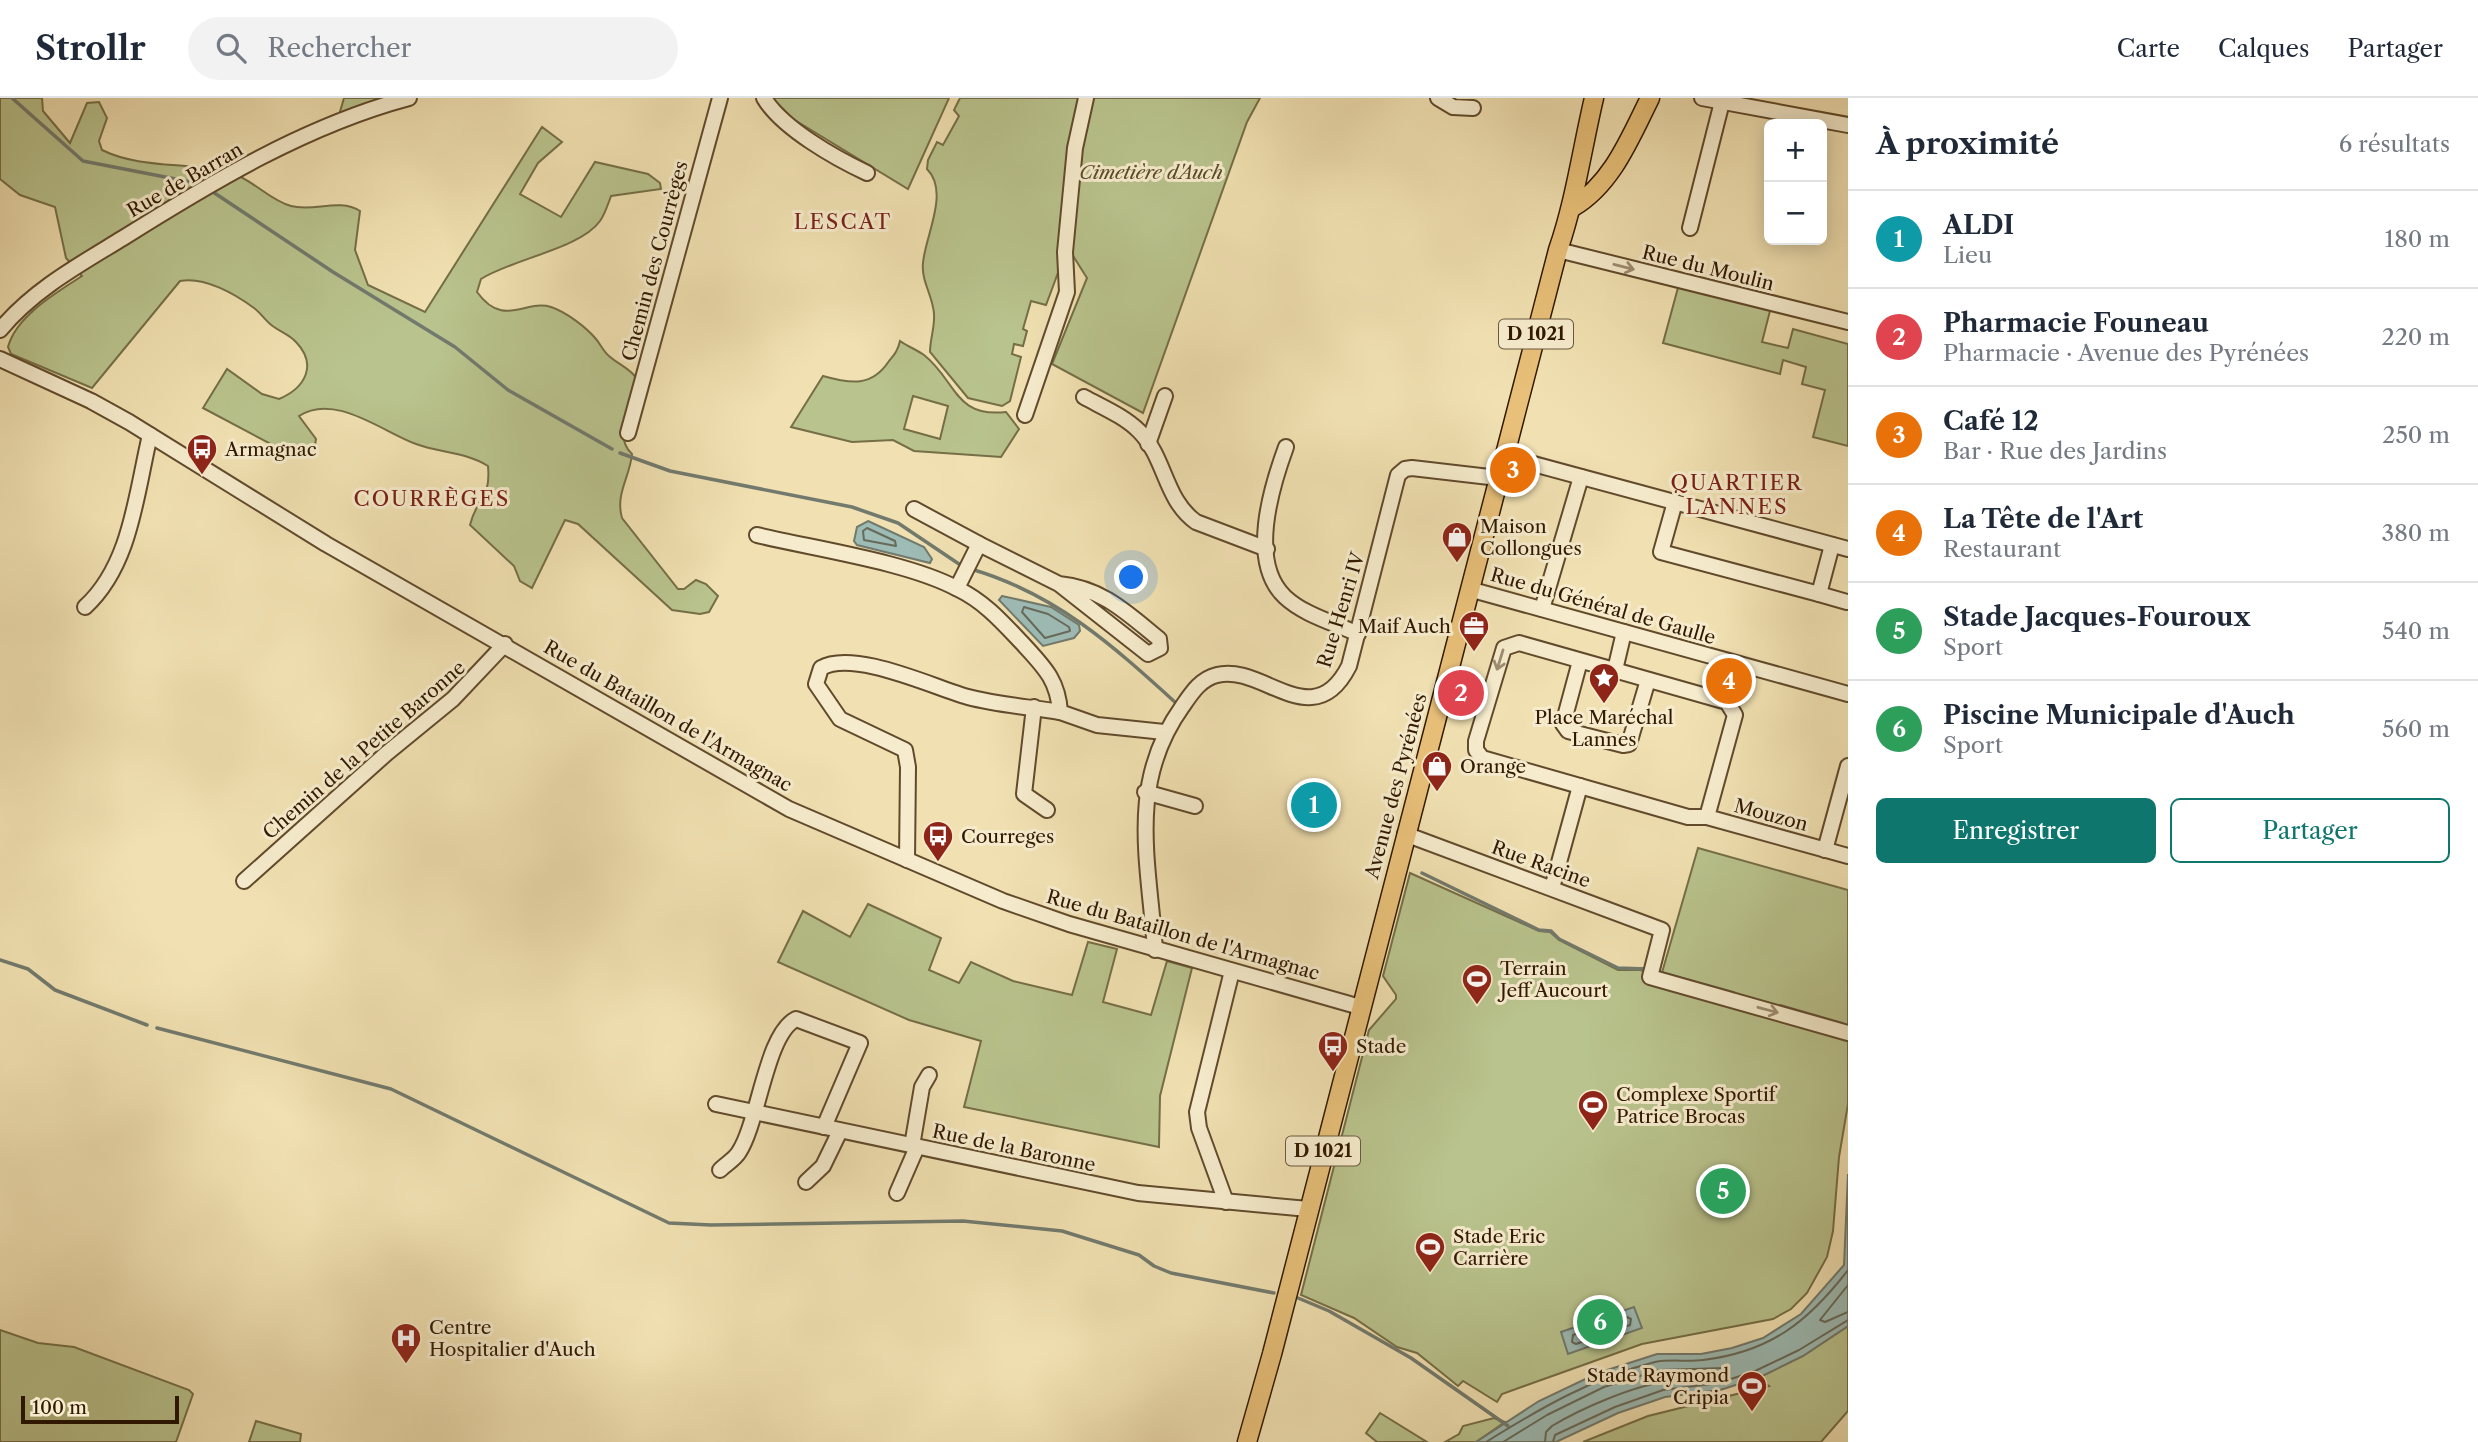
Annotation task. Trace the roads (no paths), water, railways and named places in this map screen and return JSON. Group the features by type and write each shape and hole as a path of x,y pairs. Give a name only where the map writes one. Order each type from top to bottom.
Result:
{"main road":[{"name":"Avenue des Pyrénées","path":"1247,1442 1558,250 1573,207 1576,176 1594,98"},
{"path":"1573,207 1590,197 1604,182 1650,98"}],"street":[{"name":"Rue de Barran","path":"0,330 35,296 65,273 196,192 341,122 409,98"},
{"name":"Chemin des Courrèges","path":"628,433 720,98"},
{"path":"764,98 780,119 793,129 867,173"},
{"path":"1025,415 1067,292 1065,252 1075,148 1086,98"},
{"path":"1438,98 1453,107 1472,108"},
{"path":"1702,98 1848,125"},
{"path":"1690,228 1721,102"},
{"name":"Rue du Moulin","path":"1558,250 1848,322"},
{"name":"Rue du Bataillon de l'Armagnac","path":"0,359 91,401 326,544 505,644 789,809 1003,901 1069,925 1360,1007"},
{"path":"1148,444 1165,396"},
{"path":"1084,397 1124,419 1140,432 1171,495 1187,515 1196,522 1266,549"},
{"path":"85,607 101,592 121,555 150,435"},
{"path":"1286,447 1269,499 1266,549 1269,569 1284,596 1297,607 1358,634"},
{"path":"1504,456 1848,549"},
{"name":"Rue Henri IV","path":"1155,950 1145,792 1164,732 1194,690 1217,674 1233,674 1296,696 1315,696 1331,690 1342,680 1349,666 1398,475 1405,469 1412,468 1498,478"},
{"path":"1542,610 1581,477"},
{"path":"1675,502 1661,552 1847,603"},
{"path":"914,509 1059,584 1148,654 1160,648 1159,639 1106,595 1077,585 1059,584"},
{"path":"757,535 886,565 957,588 993,613 1037,659 1058,690 1060,712"},
{"path":"957,588 979,544"},
{"path":"1819,594 1832,545"},
{"name":"Rue du Général de Gaulle","path":"1469,589 1848,694"},
{"path":"1615,670 1624,632"},
{"path":"1519,643 1615,670 1727,702 1733,710 1735,715 1707,817 1688,817 1482,758 1475,746 1504,648 1519,643"},
{"name":"Chemin de la Petite Baronne","path":"244,881 387,753 453,699 505,644"},
{"path":"1580,661 1563,724 1568,730 1623,745 1629,744 1648,680"},
{"path":"907,860 908,767 905,750 841,719 816,684 821,668 837,663 891,670 972,698 1060,712 1097,725 1164,732"},
{"path":"1034,707 1024,794 1047,810"},
{"name":"Mouzon","path":"1825,850 1848,766"},
{"path":"1552,888 1580,786"},
{"path":"1145,792 1195,806"},
{"name":"Mouzon","path":"1707,817 1848,856"},
{"name":"Rue Racine","path":"1405,834 1662,930 1650,977 1848,1032"},
{"path":"1226,1202 1199,1128 1197,1112 1232,971"},
{"path":"720,1170 740,1151 756,1113 769,1061 789,1023 796,1019 860,1043 824,1127"},
{"path":"897,1193 914,1146 922,1087 929,1075"},
{"name":"Rue de la Baronne","path":"716,1104 1139,1193 1308,1209"},
{"path":"806,1182 823,1166 840,1131"}],"water":[{"path":"868,521 924,547 932,559 930,563 857,545 854,541 857,527"},
{"path":"1002,596 1051,607 1079,625 1080,631 1074,638 1043,646 999,600"},
{"path":"1848,1174 1848,1326 1803,1356 1758,1378 1720,1390 1665,1397 1618,1413 1556,1442 1476,1442 1539,1401 1598,1373 1657,1354 1701,1354 1732,1348 1763,1338 1801,1314 1844,1265"},
{"path":"1634,1307 1642,1328 1568,1354 1561,1332"}],"waterway":[{"path":"12,98 83,161 196,183"},
{"path":"213,192 333,272 455,347 508,390 612,449"},
{"path":"620,453 670,471 852,507 898,523 959,564"},
{"path":"971,569 1030,592 1056,607 1129,661 1176,703"},
{"path":"1422,873 1539,930 1551,931 1559,939 1618,968 1647,969"},
{"path":"0,960 28,969 55,990 147,1025"},
{"path":"1658,972 1734,993"},
{"path":"1781,1006 1843,1024"},
{"path":"157,1028 391,1089 669,1223 711,1225 963,1221 1062,1231 1139,1255 1154,1266 1171,1273 1274,1293"},
{"path":"1298,1298 1329,1311 1411,1358 1508,1426"}],"place":[{"name":"Café 12","path":"1513,470"},
{"name":"Armagnac","path":"202,476"},
{"name":"Maison Collongues","path":"1457,564"},
{"name":"Maif Auch","path":"1474,653"},
{"name":"La Tête de l'Art","path":"1729,681"},
{"name":"Pharmacie Founeau","path":"1461,693"},
{"name":"Place Maréchal Lannes","path":"1604,705"},
{"name":"Orange","path":"1437,793"},
{"name":"ALDI","path":"1314,805"},
{"name":"Courreges","path":"938,863"},
{"name":"Terrain Jeff Aucourt","path":"1477,1006"},
{"name":"Stade","path":"1333,1073"},
{"name":"Complexe Sportif Patrice Brocas","path":"1593,1132"},
{"name":"Stade Jacques-Fouroux","path":"1723,1191"},
{"name":"Stade Eric Carrière","path":"1430,1274"},
{"name":"Piscine Municipale d'Auch","path":"1600,1322"},
{"name":"Centre Hospitalier d'Auch","path":"406,1365"},
{"name":"Stade Raymond Cripia","path":"1752,1413"}],"district":[{"name":"LESCAT","path":"843,221"},
{"name":"QUARTIER LANNES","path":"1737,494"},
{"name":"COURRÈGES","path":"432,498"}],"park label":[{"name":"Cimetière d'Auch","path":"1151,172"}]}
